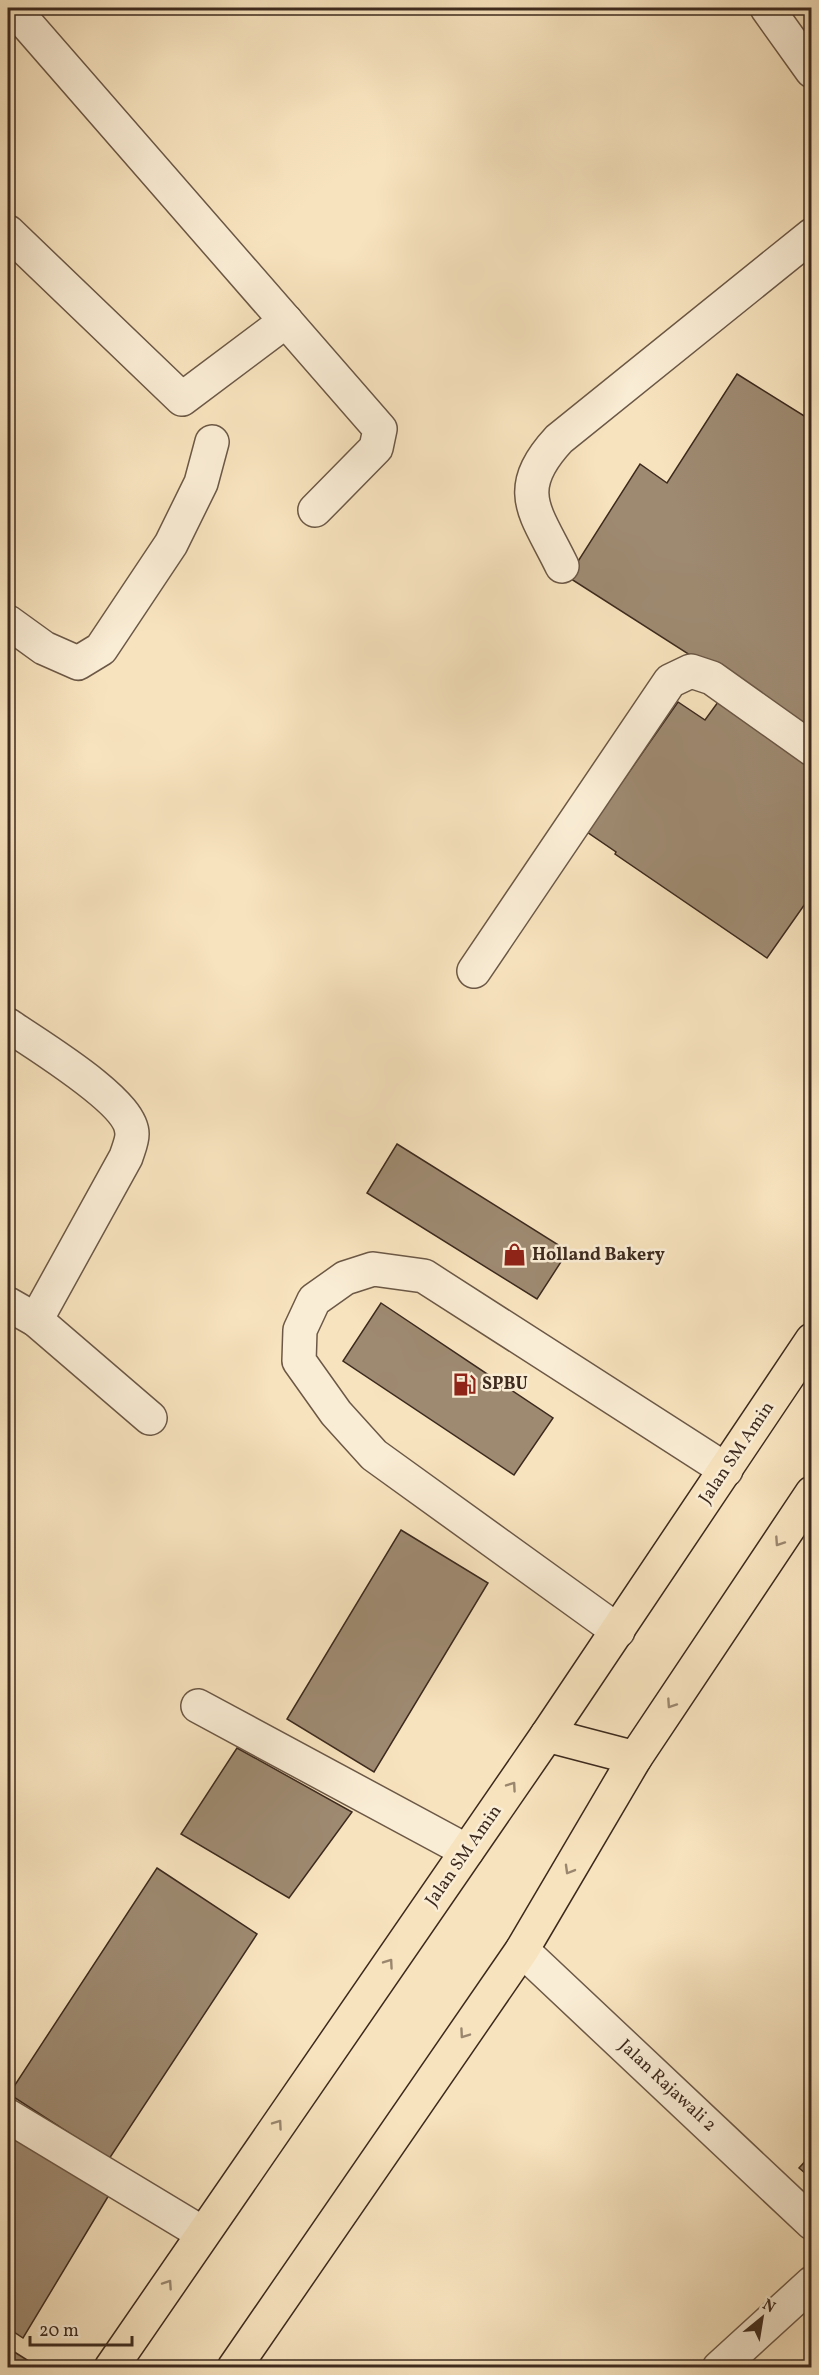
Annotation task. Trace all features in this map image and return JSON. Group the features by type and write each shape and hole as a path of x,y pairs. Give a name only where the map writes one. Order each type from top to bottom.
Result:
{"main road":[{"name":"Jalan SM Amin","path":"111,2367 618,1631 812,1340"},
{"path":"234,2367 522,1950 635,1758 812,1493"},
{"path":"547,1735 635,1758"}],"street":[{"path":"13,8 380,429 376,448 315,510"},
{"path":"767,8 812,70"},
{"path":"8,232 182,399 286,321"},
{"path":"562,567 532,505 531,481 537,466 550,449 614,394 812,235"},
{"path":"8,622 44,648 78,663 101,649 171,544 201,483 212,442"},
{"path":"474,971 670,681 691,671 712,678 812,749"},
{"path":"8,1025 105,1093 123,1111 132,1133 126,1157 36,1320"},
{"path":"618,1631 374,1455 358,1438 336,1413 299,1361 300,1330 314,1300 345,1278 373,1269 424,1276 726,1470"},
{"path":"8,1304 36,1320 150,1418"},
{"path":"198,1706 467,1851"},
{"name":"Jalan Rajawali 2","path":"522,1950 812,2223"},
{"path":"8,2116 202,2233"},
{"path":"719,2367 812,2283"}],"building":[{"path":"737,374 809,419 812,415 812,733 568,577 640,464 667,483"},
{"path":"721,698 812,759 812,894 767,958 615,854 616,852 587,832 678,702 705,720"},
{"path":"397,1144 568,1251 537,1299 367,1193"},
{"path":"381,1303 553,1418 514,1475 343,1361"},
{"path":"401,1530 488,1583 374,1772 287,1719"},
{"path":"237,1748 352,1812 289,1898 181,1834"},
{"path":"157,1868 257,1934 109,2159 9,2094"},
{"path":"8,2130 112,2190 23,2338 8,2328"},
{"path":"812,2154 812,2179 799,2168"},
{"path":"8,2348 40,2368 8,2368"}],"place":[{"name":"Holland Bakery","path":"514,1255"},
{"name":"SPBU","path":"464,1384"}]}
